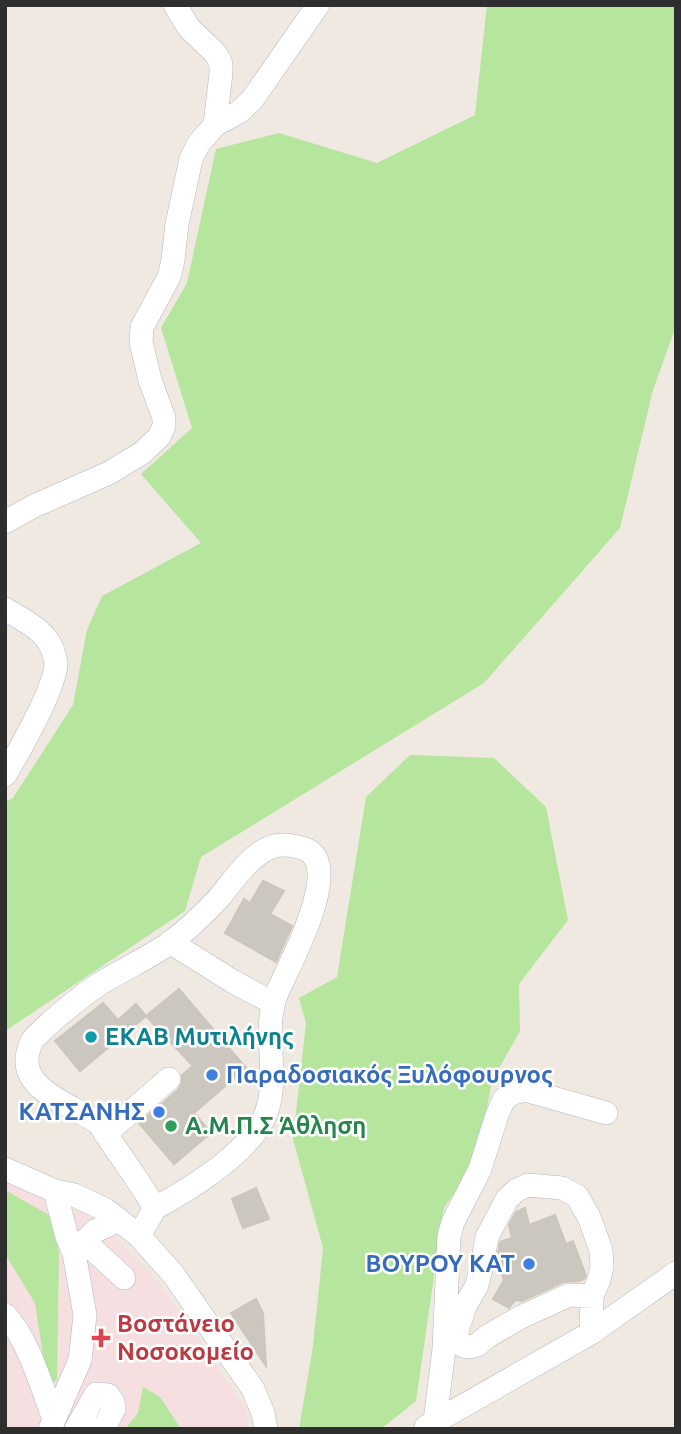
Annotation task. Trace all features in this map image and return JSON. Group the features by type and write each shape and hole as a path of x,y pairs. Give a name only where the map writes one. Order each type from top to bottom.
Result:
{"street":[{"path":"175,5 189,28 216,54 221,64 215,125"},
{"path":"5,522 34,506 109,474 142,453 159,437 164,418 150,380 141,342 142,327 169,277 191,159 199,143 215,125 239,112 252,100 318,5"},
{"path":"5,609 43,634 51,646 56,663 52,683 22,747 5,775"},
{"path":"139,1236 155,1208 189,1189 236,1153 260,1126 270,1101 273,1074 270,1019 273,1003 311,918 320,872 316,857 306,849 278,846 269,848 254,858 194,923 170,942 100,984 33,1039 26,1064 32,1079 53,1097 98,1122 155,1208"},
{"path":"170,942 273,1003"},
{"path":"105,1134 169,1079"},
{"path":"429,1425 444,1349 449,1237 453,1222 480,1169 504,1099 525,1090 606,1113"},
{"path":"5,1169 106,1210 139,1236 173,1274 253,1389 266,1429"},
{"path":"591,1333 592,1296 602,1266 601,1250 589,1217 577,1196 562,1188 528,1185 507,1199 487,1237 477,1285 465,1306 456,1335 463,1346 477,1345 521,1317 569,1295 592,1296"},
{"path":"55,1191 66,1237 124,1278"},
{"path":"79,1247 100,1228 119,1220"},
{"path":"52,1424 80,1360 85,1315 79,1247"},
{"path":"429,1425 591,1333 676,1273"},
{"path":"5,1315 25,1344 52,1424"},
{"path":"76,1429 96,1394 102,1394 108,1395 114,1409 100,1429"}],"shaded area":[{"name":"Βοστάνειο Νοσοκομείο","path":"5,1181 64,1201 99,1222 164,1289 246,1409 249,1429 176,1429 143,1387 138,1413 125,1429 5,1429"}],"green space":[{"path":"487,5 676,5 676,326 653,390 620,528 484,683 201,857 185,911 5,1031 5,802 13,798 73,705 87,630 102,596 201,543 141,474 192,428 161,328 187,283 216,149 279,133 377,163 475,115"},
{"path":"410,755 494,758 546,807 568,920 519,984 520,1031 492,1081 477,1160 444,1208 416,1401 381,1429 299,1429 313,1346 323,1248 293,1139 306,1023 299,998 337,977 366,797"},
{"path":"5,1190 49,1215 59,1252 57,1381 47,1382 35,1303 5,1254"},
{"path":"143,1387 160,1397 181,1429 125,1429 138,1413"}],"building":[{"path":"263,881 284,891 270,914 292,926 276,962 225,933 244,899 250,903"},
{"path":"179,989 246,1068 194,1113 211,1133 174,1164 139,1123 178,1090 182,1075 193,1066 146,1016"},
{"name":"ΕΚΑΒ Μυτιλήνης","path":"103,1003 118,1020 136,1004 146,1016 80,1071 55,1041"},
{"path":"256,1188 269,1219 243,1228 232,1199"},
{"path":"525,1208 529,1225 555,1215 566,1244 573,1241 586,1276 579,1281 563,1282 522,1301 515,1300 509,1308 493,1299 504,1280 497,1260 500,1242 512,1238 509,1225 516,1212"},
{"path":"256,1299 263,1313 266,1366 231,1313"}],"place":[{"name":"ΕΚΑΒ Μυτιλήνης","path":"91,1037"},
{"name":"Παραδοσιακός Ξυλόφουρνος","path":"212,1075"},
{"name":"ΚΑΤΣΑΝΗΣ","path":"159,1112"},
{"name":"Α.Μ.Π.Σ Άθληση","path":"171,1126"},
{"name":"ΒΟΥΡΟΥ ΚΑΤ","path":"529,1264"},
{"name":"Βοστάνειο Νοσοκομείο","path":"101,1338"}]}
